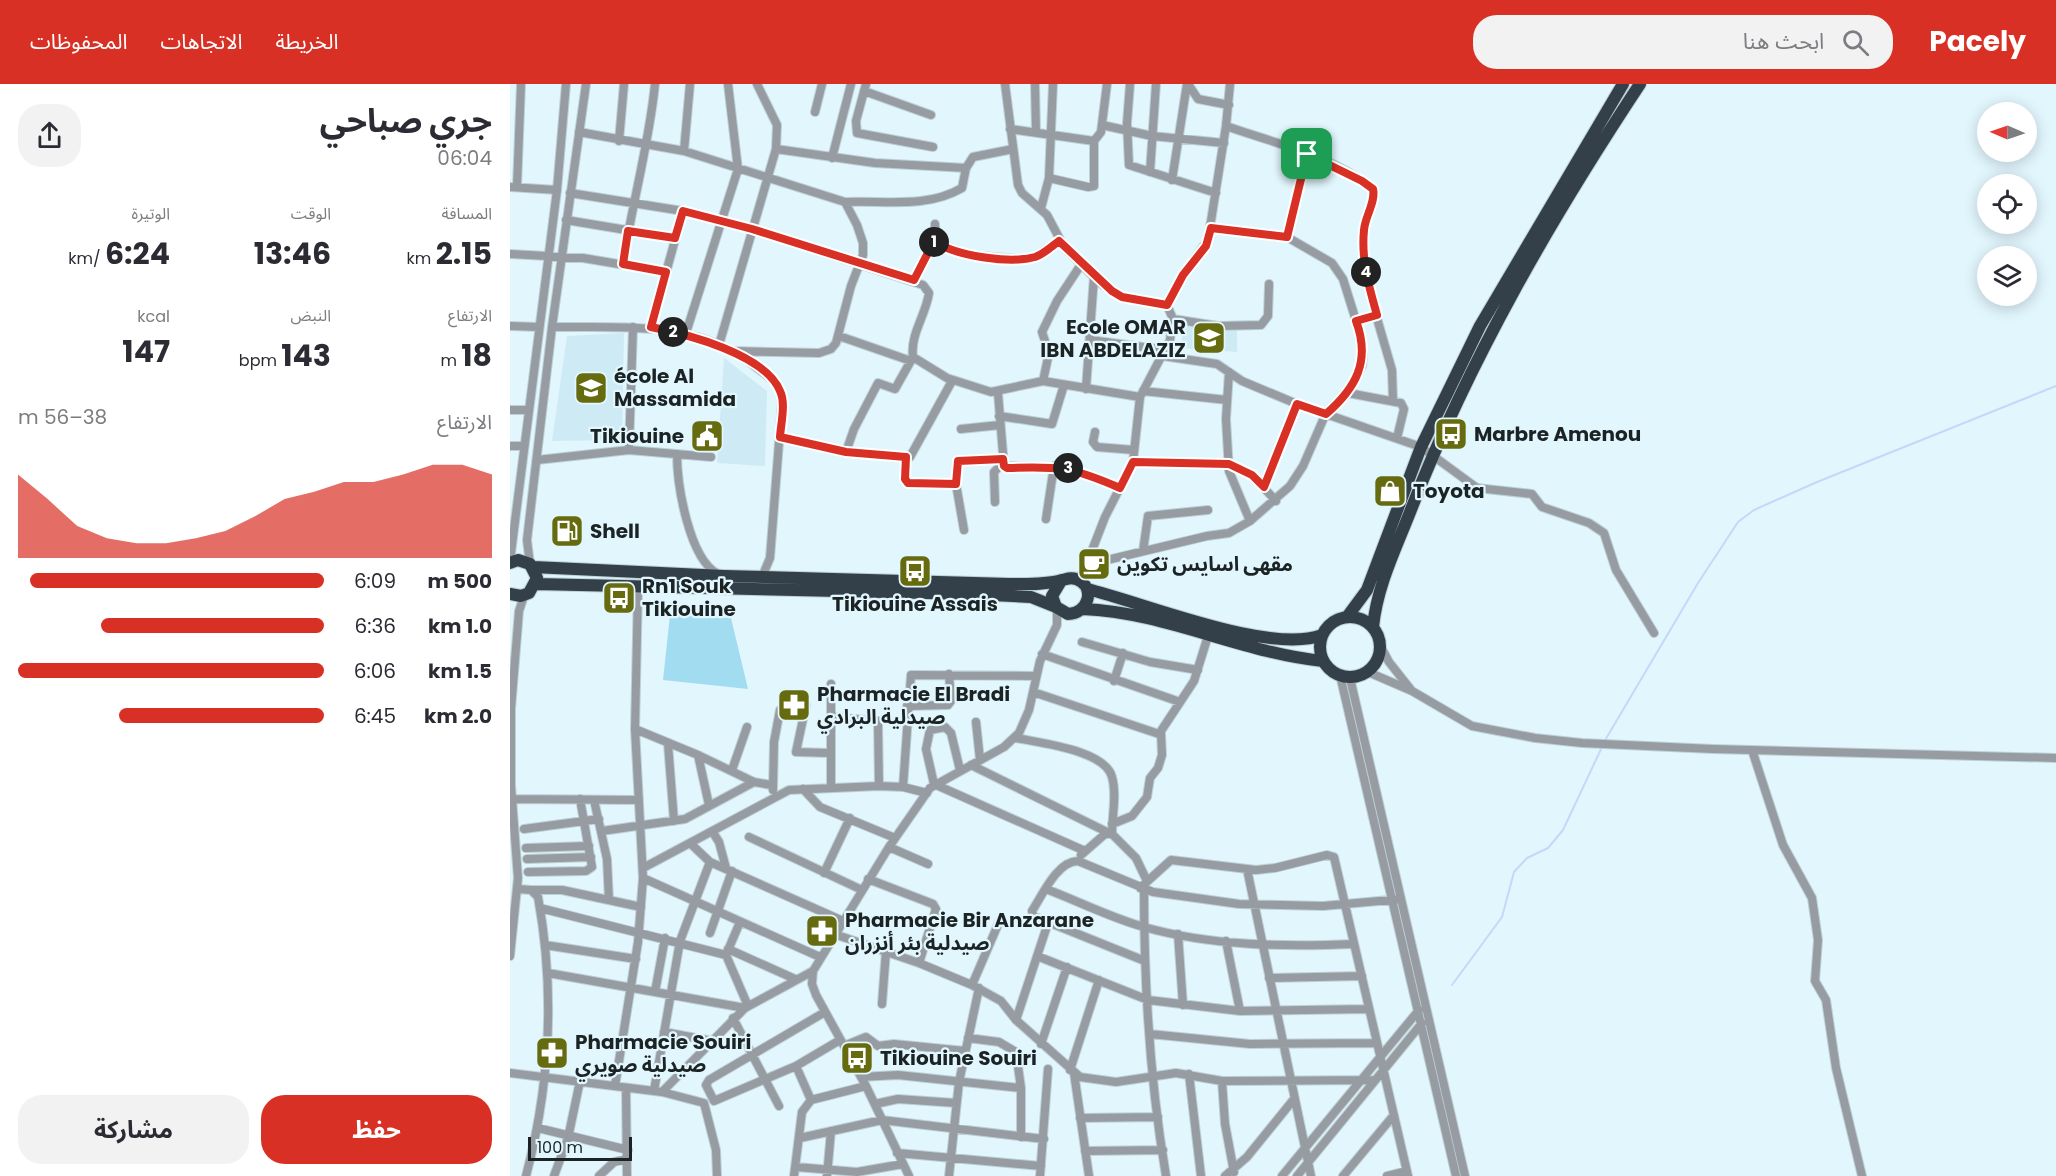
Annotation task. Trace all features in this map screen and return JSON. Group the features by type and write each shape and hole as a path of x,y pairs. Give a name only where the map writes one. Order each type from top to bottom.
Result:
{"highway":[{"path":"510,560 518,560 531,565 724,576 1009,584 1061,581 1083,585 1266,639 1311,639 1322,635 1337,620 1347,616 1367,590 1421,447 1498,292 1623,84"},
{"path":"1322,635 1320,652 1323,661 1329,669 1345,677 1368,672 1377,661 1381,647 1373,627 1377,598 1433,455 1474,367 1510,298 1640,84"},
{"path":"531,565 536,584"},
{"path":"1057,608 1052,596 1061,581"},
{"path":"510,594 524,596 536,584 1031,597 1057,608 1131,615 1275,654 1323,661"},
{"path":"1078,611 1087,603 1083,585"},
{"path":"1347,616 1361,619 1373,627"}],"street":[{"path":"521,84 514,153 514,187 557,190"},
{"path":"510,560 557,190 566,84"},
{"path":"531,565 527,546 537,456 552,327 586,84"},
{"path":"619,141 624,84"},
{"path":"623,264 632,203 647,147 655,84"},
{"path":"684,151 690,84"},
{"path":"685,336 738,169 728,84"},
{"path":"719,345 776,149 777,125 757,84"},
{"path":"815,112 822,84"},
{"path":"832,158 851,84"},
{"path":"1005,84 1018,185 1022,193 1041,208 1047,215 1059,241 1094,276 1122,297 1167,305"},
{"path":"1035,84 1036,132"},
{"path":"1041,208 1050,178 1053,84"},
{"path":"1050,178 1088,188 1094,186 1094,141 1102,125 1107,84"},
{"path":"1130,84 1127,162 1172,180 1216,193"},
{"path":"1150,172 1156,84"},
{"path":"1188,84 1198,99 1229,105"},
{"path":"1172,180 1188,84"},
{"path":"1167,305 1183,275 1206,246 1211,228 1227,126 1230,84"},
{"path":"931,115 865,88 856,121 857,133 933,147"},
{"path":"1102,125 1152,135 1224,142"},
{"path":"1227,126 1307,154 1362,181 1373,189 1374,197 1364,228 1363,253 1392,370 1393,401"},
{"path":"1010,129 1094,141"},
{"path":"579,132 647,147 684,151 845,202 897,203 936,197 962,188 966,168 970,160 976,156 1013,149"},
{"path":"776,149 832,158 966,168"},
{"path":"1287,237 1307,154"},
{"path":"570,193 683,211 752,229 914,280 927,288 929,293 914,338 912,359 895,389 878,383 854,429 846,452"},
{"path":"733,351 826,352 836,343 863,243 845,202"},
{"path":"651,327 683,211"},
{"path":"567,220 675,238"},
{"path":"914,280 934,241 935,224"},
{"path":"1089,559 1100,561 1228,533 1250,521 1276,501 1290,486 1303,466 1326,414 1348,393 1362,366 1363,354 1356,321 1339,271 1323,256 1287,237 1211,228"},
{"path":"934,241 969,255 1019,258 1040,255 1059,241"},
{"path":"510,254 562,256 666,272"},
{"path":"1043,381 1048,353 1042,332 1053,307 1082,263"},
{"path":"1086,388 1094,276"},
{"path":"1173,319 1218,326 1261,325 1268,316 1269,284"},
{"path":"1083,585 1089,559 1105,517 1133,462 1141,394 1164,353 1173,319 1167,305"},
{"path":"1356,321 1377,315"},
{"path":"510,326 538,327"},
{"path":"552,327 651,327 719,345 733,351 761,370 780,389 782,404 770,558 762,577"},
{"path":"629,450 633,327"},
{"path":"839,336 912,359 952,381 979,390 998,393 1043,381 1141,394 1227,400"},
{"path":"1090,340 1209,362 1242,381 1297,404 1421,447 1477,488 1532,494 1542,507 1596,526 1607,538 1616,570 1654,633"},
{"path":"1229,372 1227,400 1230,479 1250,521"},
{"path":"780,437 846,452 906,457 912,455 952,381"},
{"path":"962,429 1000,421 1052,424 1064,385"},
{"path":"998,393 1003,461 1007,468 1053,466 1090,475 1120,488"},
{"path":"1348,393 1393,401 1403,407 1397,438"},
{"path":"1264,487 1297,404"},
{"path":"510,410 529,410"},
{"path":"1095,432 1093,442 1097,447 1134,450"},
{"path":"510,446 524,446"},
{"path":"537,456 555,458 629,450 711,457"},
{"path":"677,454 681,491 697,551 706,567 724,576"},
{"path":"906,457 905,479 908,483 956,484"},
{"path":"964,530 956,484 958,461 1003,461"},
{"path":"995,502 994,472 1003,461"},
{"path":"1133,462 1229,464 1252,475 1276,501"},
{"path":"1046,519 1053,466"},
{"path":"1143,551 1148,516 1208,510"},
{"path":"691,574 697,551"},
{"path":"770,558 773,569 781,577"},
{"path":"615,1086 640,932 643,878 635,729 638,588"},
{"path":"510,956 518,889 512,799 511,709 519,611 524,596"},
{"path":"1054,633 1057,608"},
{"path":"909,1176 866,1086 813,990 813,971 868,879 934,784 1016,738 1026,719 1042,654 1054,633 1078,611"},
{"path":"1112,824 1132,816 1147,797 1150,778 1158,768 1162,754 1161,733 1190,690 1208,636"},
{"path":"1082,642 1198,670"},
{"path":"1381,647 1389,662 1412,691"},
{"path":"1114,681 1123,653"},
{"path":"1042,654 1114,681 1180,702"},
{"path":"1368,672 1412,691 1472,726 1511,735 1582,743 2056,758"},
{"path":"907,706 948,705 951,701 949,674"},
{"path":"903,787 911,675 1036,676"},
{"path":"1345,677 1456,1176"},
{"path":"831,684 831,788"},
{"path":"1034,692 1157,734 1161,733"},
{"path":"806,705 796,752 830,753"},
{"path":"775,795 771,785 774,742 780,710"},
{"path":"831,717 879,721 879,786"},
{"path":"976,722 980,760"},
{"path":"732,770 747,727"},
{"path":"934,784 926,749 930,730 935,727 945,728 951,733 960,770"},
{"path":"635,729 732,770 754,782 771,785"},
{"path":"1016,738 1076,752 1103,763 1113,779 1110,834 1060,871 1032,912 1035,918 1145,961"},
{"path":"668,744 674,821"},
{"path":"1752,750 1783,845 1812,898 1818,940 1815,981 1826,1000 1836,1068 1862,1176"},
{"path":"698,755 709,805"},
{"path":"971,765 1110,834 1136,858 1144,886 1145,961 1153,1075 1166,1176"},
{"path":"602,831 685,819 754,782"},
{"path":"934,784 1085,851"},
{"path":"643,868 775,795 789,790 879,786 903,787 927,793"},
{"path":"803,789 820,807 895,838"},
{"path":"512,799 639,800"},
{"path":"528,872 586,871 592,867 580,799"},
{"path":"594,800 602,831 609,900"},
{"path":"824,873 850,818"},
{"path":"524,829 599,819"},
{"path":"710,933 729,869 719,842 712,831"},
{"path":"749,837 862,890"},
{"path":"690,843 710,862 843,921"},
{"path":"526,848 589,846"},
{"path":"889,847 928,864"},
{"path":"1144,886 1165,863 1174,859 1246,869 1275,868 1330,855 1335,860 1407,1174 1387,1176"},
{"path":"527,859 591,857"},
{"path":"1073,861 1144,886 1254,905 1346,905 1396,899"},
{"path":"658,1092 664,1032 680,941 710,862"},
{"path":"1246,869 1311,1176"},
{"path":"643,878 820,957"},
{"path":"868,879 933,904 936,909 919,963"},
{"path":"518,889 562,890 641,908"},
{"path":"1046,889 1144,927 1178,934 1262,944 1354,944"},
{"path":"526,1176 538,1128 546,1077 548,973 538,897 531,890"},
{"path":"1396,899 1425,1003 1465,1176"},
{"path":"540,908 727,952 795,978"},
{"path":"949,1176 956,1103 975,987 1000,920"},
{"path":"740,922 727,952 747,1007"},
{"path":"1016,1020 1048,923"},
{"path":"834,934 919,963 1001,1001 1016,1020 1072,1072 1091,1080 1116,1082 1153,1075 1189,1074 1222,1081 1375,1080"},
{"path":"1178,934 1183,1005"},
{"path":"655,992 665,938"},
{"path":"1226,941 1240,1011"},
{"path":"545,945 636,959"},
{"path":"882,1004 886,951"},
{"path":"1037,956 1148,1000 1240,1011 1370,1009"},
{"path":"1041,1044 1066,967"},
{"path":"658,1092 747,1007 795,978 813,971"},
{"path":"548,973 747,1007"},
{"path":"1269,978 1362,976"},
{"path":"1089,1176 1072,1072 1099,980"},
{"path":"1282,1176 1425,1003"},
{"path":"714,1101 706,1083 825,1012"},
{"path":"1297,1176 1428,1016"},
{"path":"733,1018 779,1107"},
{"path":"664,1032 712,1041"},
{"path":"1150,1034 1217,1042 1283,1046 1377,1043"},
{"path":"510,1074 658,1092 704,1103 714,1101 796,1066 842,1043 866,1037 878,1046 894,1044 965,1051"},
{"path":"968,1038 999,1042 1016,1052 1021,1088 1021,1137"},
{"path":"796,1066 811,1100"},
{"path":"1040,1176 1048,1069"},
{"path":"1189,1074 1202,1176"},
{"path":"861,1077 898,1075 1021,1088"},
{"path":"554,1176 568,1137 580,1081"},
{"path":"1222,1081 1225,1124 1234,1173"},
{"path":"866,1086 811,1100 802,1112 795,1172 869,1171 903,1164"},
{"path":"626,1089 627,1176"},
{"path":"875,1104 898,1099 956,1103"},
{"path":"1225,1176 1234,1173 1294,1099"},
{"path":"704,1103 715,1140 717,1176"},
{"path":"1343,1176 1394,1115"},
{"path":"1080,1118 1158,1117"},
{"path":"800,1138 882,1120 1044,1139"},
{"path":"538,1128 628,1155"},
{"path":"827,1173 831,1131"},
{"path":"1085,1151 1163,1150"},
{"path":"897,1153 1041,1166"},
{"path":"599,1176 614,1162 628,1155"}],"shaded area":[{"name":"Ecole OMAR IBN ABDELAZIZ","path":"1183,326 1237,329 1237,352 1181,348"},
{"name":"école Al Massamida","path":"624,333 622,440 552,441 567,336"},
{"path":"724,358 767,391 765,466 717,463"},
{"path":"670,615 731,618 748,689 663,680"}],"waterway":[{"path":"1604,742 1698,583 1738,522 1754,510 1817,482 2056,386"},
{"path":"1452,985 1502,917 1514,872 1527,858 1548,848 1563,830 1602,747"}],"place":[{"name":"Ecole OMAR IBN ABDELAZIZ","path":"1209,338"},
{"name":"école Al Massamida","path":"591,388"},
{"name":"Marbre Amenou","path":"1451,434"},
{"name":"Tikiouine","path":"707,436"},
{"name":"Toyota","path":"1390,491"},
{"name":"Shell","path":"567,531"},
{"name":"مقهى اسايس تكوين","path":"1094,564"},
{"name":"Tikiouine Assais","path":"915,571"},
{"name":"Rn1 Souk Tikiouine","path":"619,598"},
{"name":"Pharmacie El Bradi صيدلية البرادي","path":"794,705"},
{"name":"Pharmacie Bir Anzarane صيدلية بئر أنزران","path":"822,931"},
{"name":"Pharmacie Souiri صيدلية صويري","path":"552,1053"},
{"name":"Tikiouine Souiri","path":"857,1058"}],"route":[{"path":"1307,154 1362,181 1373,189 1374,197 1364,228 1363,253 1377,315 1356,321 1363,354 1362,366 1354,384 1326,414 1297,404 1264,487 1252,475 1229,464 1133,462 1120,488 1067,468 1032,466 1007,468 1003,464 1003,459 958,461 956,484 908,483 905,479 906,457 846,452 780,437 782,395 776,383 746,358 726,347 651,327 666,272 623,264 628,231 675,238 683,211 752,229 914,280 934,241 969,255 1019,258 1040,255 1059,241 1100,283 1122,297 1150,300 1167,305 1183,275 1206,246 1211,228 1287,237 1307,154"}]}
